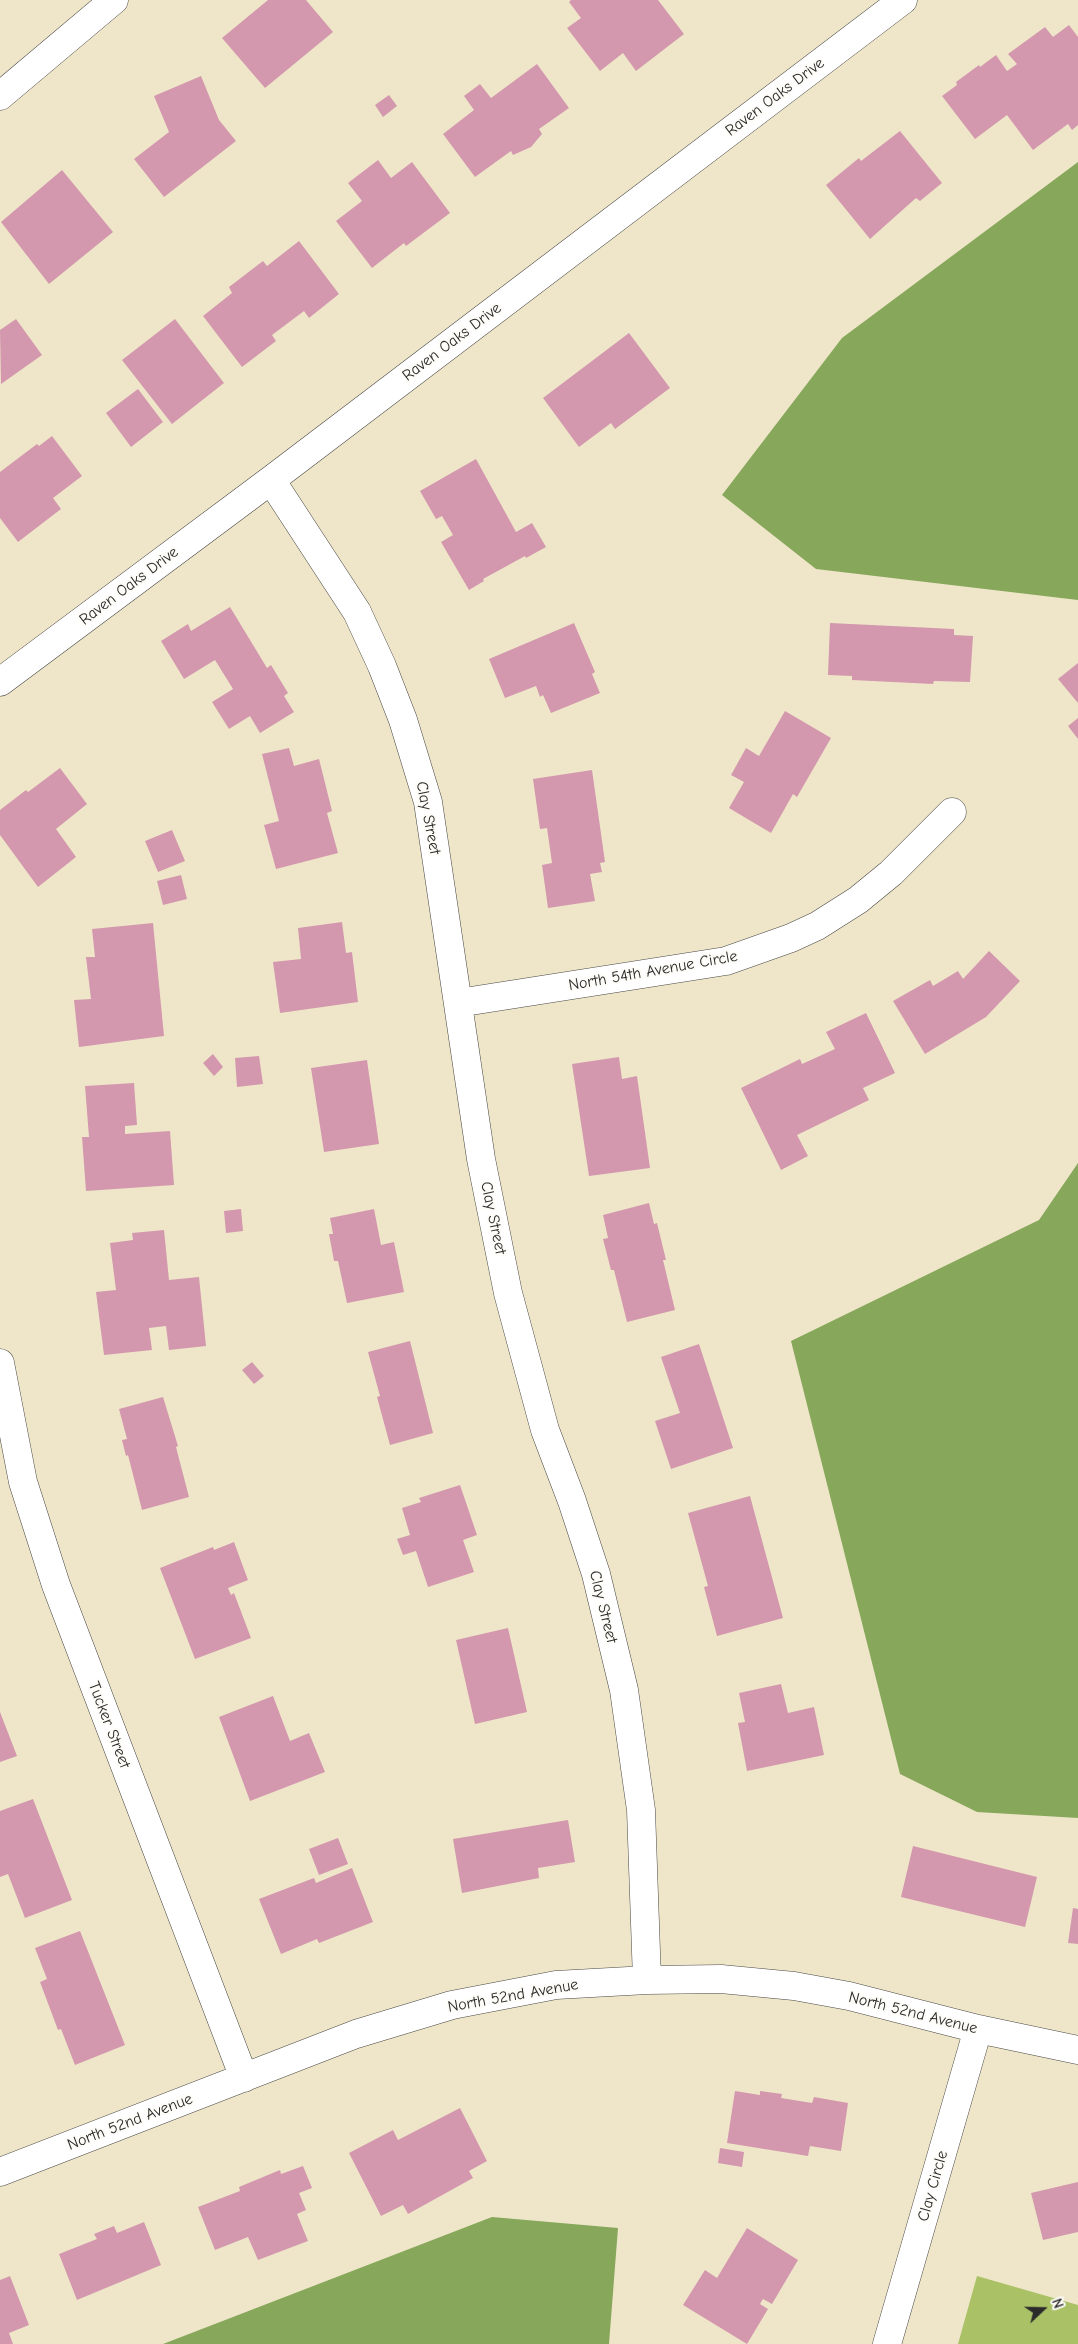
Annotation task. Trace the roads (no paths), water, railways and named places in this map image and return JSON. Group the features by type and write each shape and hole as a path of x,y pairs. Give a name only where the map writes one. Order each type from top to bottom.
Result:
{"street":[{"path":"0,96 114,0"},
{"name":"Raven Oaks Drive","path":"0,682 271,480 903,0"},
{"name":"Clay Street","path":"271,480 357,612 382,666 403,720 428,802 481,1160 508,1293 545,1430 572,1501 596,1574 624,1690 641,1810 647,1980"},
{"name":"North 54th Avenue Circle","path":"458,1003 726,961 791,938 817,926 858,900 891,872 952,812"},
{"name":"Tucker Street","path":"0,1363 23,1482 56,1585 244,2078"},
{"name":"North 52nd Avenue","path":"0,2172 356,2034 452,2006 556,1986 647,1980 721,1979 794,1986 849,1996 978,2029 1078,2050"},
{"name":"Clay Circle","path":"887,2344 978,2029"}]}
